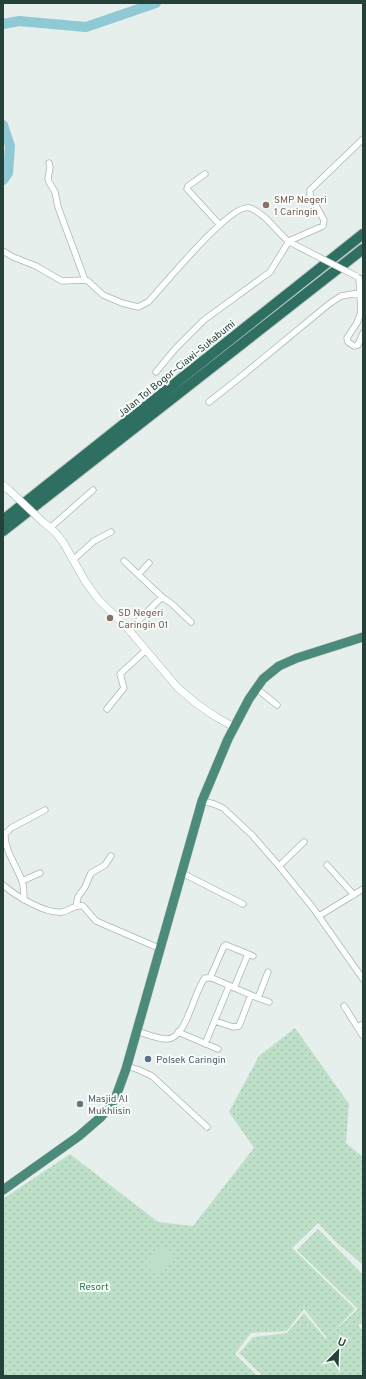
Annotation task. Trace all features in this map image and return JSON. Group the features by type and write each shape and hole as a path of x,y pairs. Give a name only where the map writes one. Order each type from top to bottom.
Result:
{"highway":[{"path":"314,273 363,226"},
{"name":"Jalan Tol Bogor–Ciawi–Sukabumi","path":"4,526 93,456 363,234"},
{"name":"Jalan Tol Bogor–Ciawi–Sukabumi","path":"142,416 327,278 363,249"},
{"path":"327,278 363,254"},
{"path":"3,1190 79,1136 101,1117 115,1099 127,1066 202,801 234,726 256,688 273,670 286,663 363,637"}],"street":[{"path":"156,372 175,349 204,320 270,272 289,241 323,226 324,220 310,196 310,190 363,140"},
{"path":"50,163 48,178 49,182 55,192 58,206 86,280"},
{"path":"205,174 188,186 187,189 220,225"},
{"path":"3,251 13,257 36,266 62,281 86,280 106,296 132,306 140,307 155,295 194,250 220,225 234,213 241,209 249,208 271,223 289,241 359,278 359,293 362,306 360,316 347,338 348,342 354,346 358,345 363,333"},
{"path":"209,402 329,304 341,296 359,293"},
{"path":"6,488 55,532 63,542 98,599 129,630 178,688 190,699 216,717 234,726"},
{"path":"50,528 93,490"},
{"path":"73,560 94,541 111,532"},
{"path":"124,561 191,622"},
{"path":"139,574 150,563"},
{"path":"129,630 162,597"},
{"path":"107,709 124,688 120,674 146,650"},
{"path":"256,688 277,705"},
{"path":"202,801 214,804 228,812 246,828 319,916 363,978"},
{"path":"24,900 22,881 7,846 5,834 11,828 45,810"},
{"path":"279,866 304,842"},
{"path":"76,906 78,897 91,873 105,865 111,856"},
{"path":"327,865 354,895"},
{"path":"22,881 40,873"},
{"path":"182,873 243,904"},
{"path":"3,885 24,900 58,912 66,911 81,905 85,907 94,919 99,922 161,949"},
{"path":"319,916 363,890"},
{"path":"205,1044 232,987 251,955 226,945 224,946 210,978"},
{"path":"258,998 268,972"},
{"path":"137,1031 166,1039 174,1037 189,1016 202,982 205,978 210,978 269,1002"},
{"path":"215,1021 233,1027 239,1026 251,995"},
{"path":"344,1006 363,1036"},
{"path":"357,1027 363,1024"},
{"path":"178,1032 218,1049"},
{"path":"127,1066 152,1076 207,1127"}],"green space":[{"name":"Resort","path":"295,1028 349,1104 346,1143 363,1157 363,1265 334,1240 318,1223 292,1248 355,1309 334,1331 358,1309 297,1250 318,1229 363,1275 363,1323 358,1325 363,1331 363,1376 263,1376 239,1353 253,1337 287,1333 304,1313 326,1339 327,1338 304,1309 287,1331 251,1333 235,1354 257,1376 3,1376 3,1199 70,1154 158,1222 193,1226 254,1148 229,1112 259,1056"},
{"path":"164,1246 174,1255 156,1275 146,1266"}],"waterway":[{"path":"3,24 19,21 86,27 156,3"},
{"path":"3,125 10,146 8,173 3,180"}],"place":[{"name":"SMP Negeri 1 Caringin","path":"266,205"},
{"name":"SD Negeri Caringin 01","path":"110,618"},
{"name":"Polsek Caringin","path":"148,1059"},
{"name":"Masjid Al Mukhlisin","path":"80,1104"}]}
